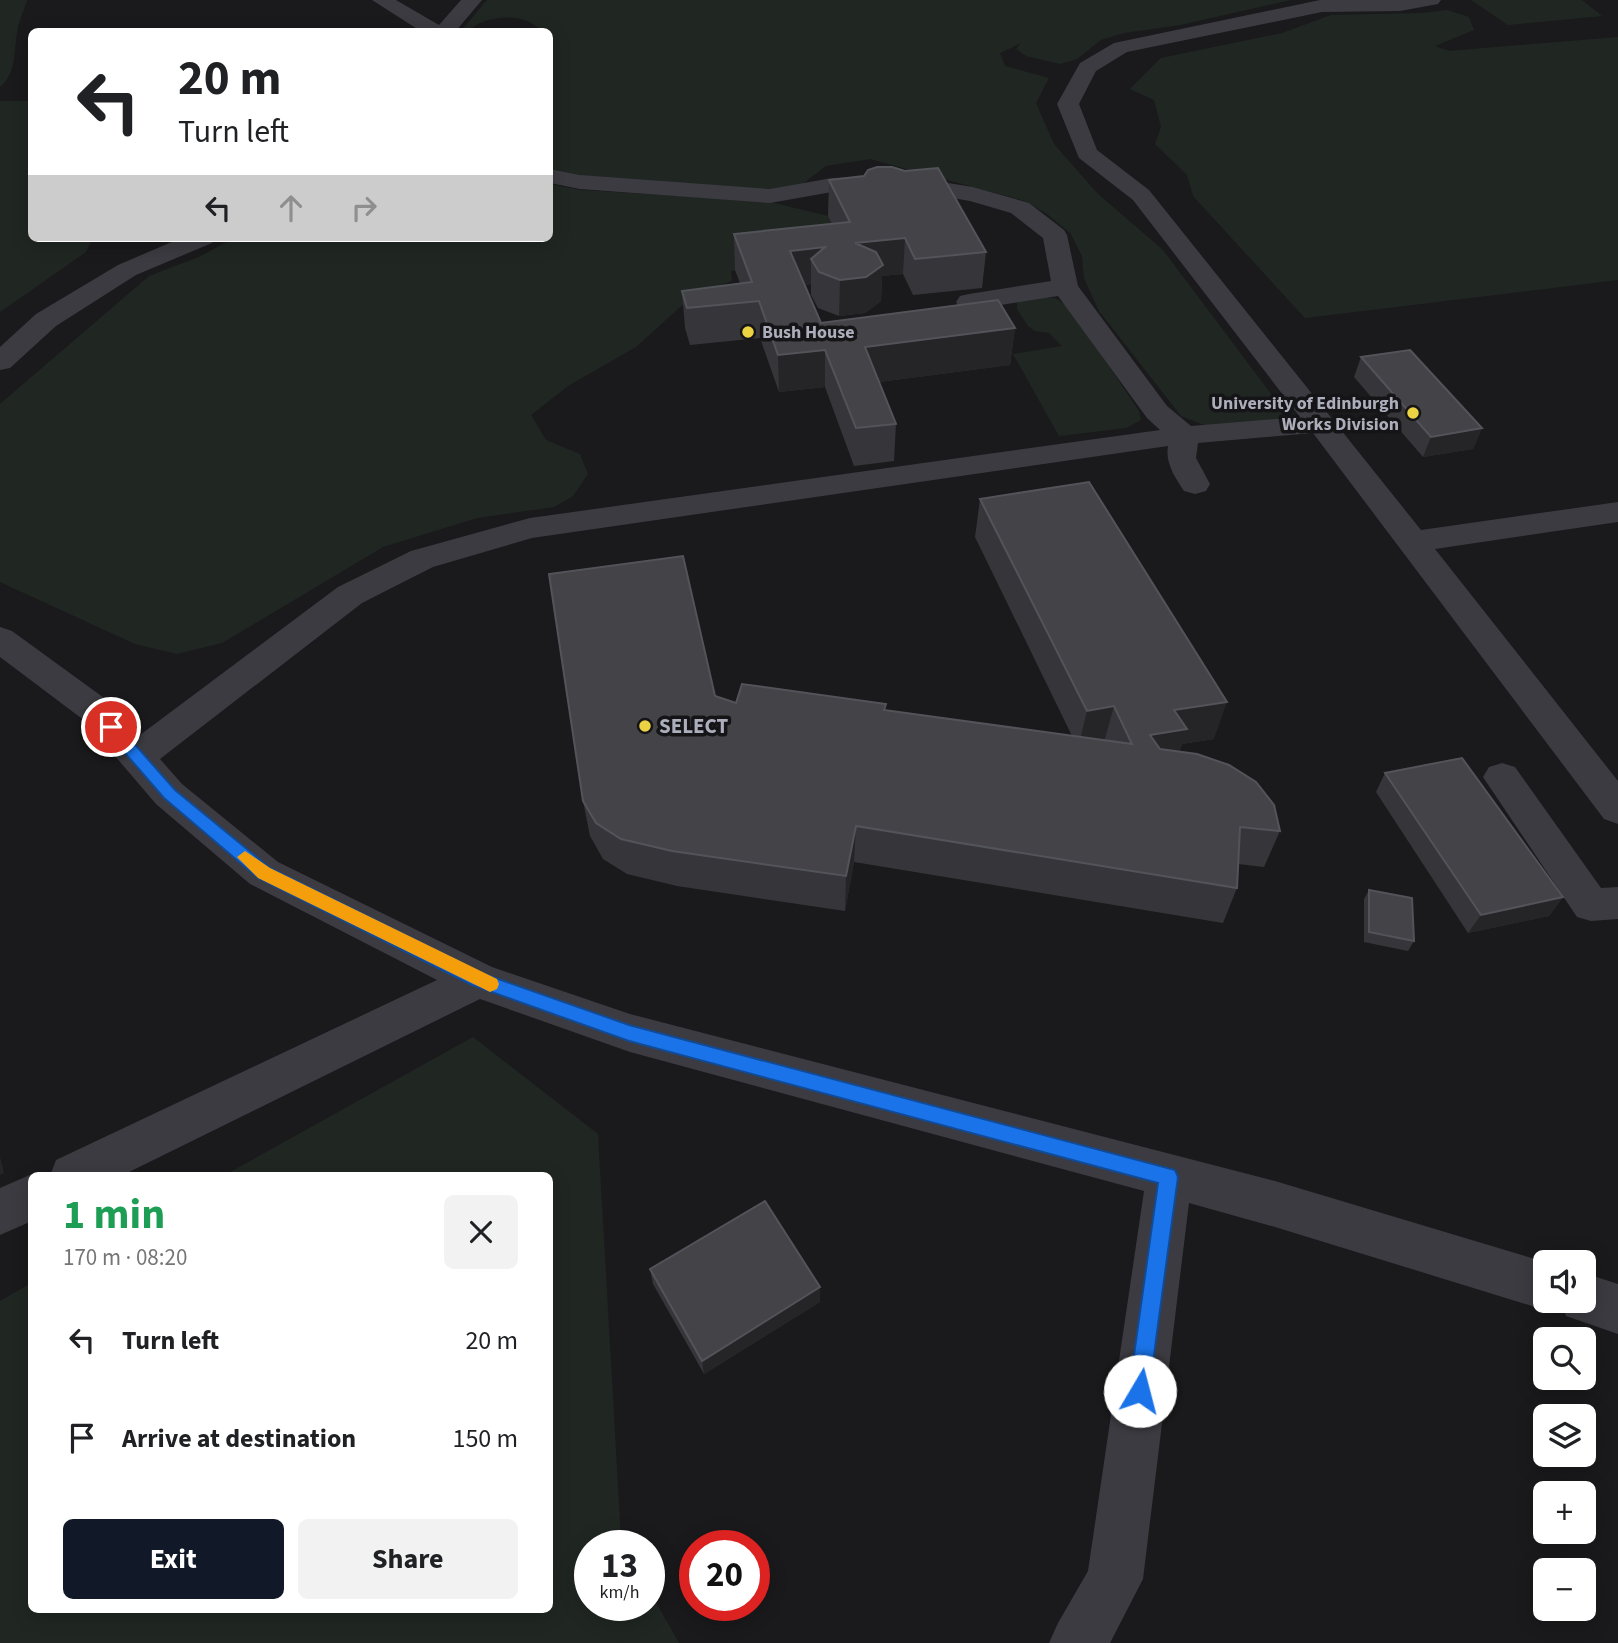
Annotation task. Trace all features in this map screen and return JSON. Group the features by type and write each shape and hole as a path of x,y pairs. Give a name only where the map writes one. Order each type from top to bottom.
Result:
{"street":[{"path":"382,0 430,28"},
{"path":"448,28 472,0"},
{"path":"1431,0 1400,5 1331,3 1121,47 1087,67 1068,104 1087,153 1141,195 1186,249 1618,808"},
{"path":"553,177 580,182 770,196 832,186 884,183 973,194 1020,208 1055,235 1065,287 1157,412 1184,435"},
{"path":"0,362 46,320 127,270 194,242"},
{"path":"969,302 1065,287"},
{"path":"137,757 349,595 422,559 530,528 1184,435 1320,424"},
{"path":"1184,435 1181,458 1195,484"},
{"path":"1412,542 1618,512"},
{"path":"0,639 98,712 169,794 264,873 478,980 629,1033 1275,1204 1533,1282"},
{"path":"1502,777 1591,905 1618,903"},
{"path":"81,1172 478,980"},
{"path":"1079,1643 1115,1579 1169,1177"},
{"path":"0,1212 28,1198"},
{"path":"1596,1302 1618,1309"}],"shaded area":[{"path":"0,0 27,0 18,29 12,69 0,87"},
{"path":"487,0 1291,0 1180,25 1124,33 1101,40 1077,59 1060,64 1026,56 1016,49 1021,43 1000,53 1005,66 1049,78 1036,103 1054,144 1097,193 1163,250 1292,422 1207,426 1181,416 1099,311 1084,278 1082,256 1071,234 1046,213 1022,200 870,159 826,166 801,185 783,190 591,177 553,170 553,28 538,28 522,20 501,18 463,28"},
{"path":"1471,0 1582,0 1602,16 1508,25"},
{"path":"1447,10 1469,17 1474,30 1435,46 1449,51 1618,37 1618,280 1305,318 1193,196 1187,175 1155,144 1161,127 1154,100 1130,89 1161,58 1282,33 1331,15"},
{"path":"0,101 28,101 28,242 91,242 86,252 0,312"},
{"path":"553,185 581,190 766,201 828,216 849,258 731,271 732,281 708,290 679,308 636,347 568,386 531,415 546,440 580,454 588,474 573,496 554,507 477,518 383,547 222,643 177,654 135,644 0,582 0,404 149,276 199,257 227,242 553,242"},
{"path":"1027,297 1055,298 1070,308 1139,411 1141,420 1126,428 1059,436 1013,354 1062,346 1049,333 1035,331 1028,326 1017,309 1017,300"},
{"path":"473,1037 598,1134 620,1530 574,1530 574,1621 665,1621 665,1618 679,1643 0,1643 0,1301 28,1285 28,1613 553,1613 553,1172 230,1172"}],"building":[{"path":"892,167 905,171 938,168 986,252 915,259 905,238 855,243 876,252 883,265 866,277 840,280 819,272 811,259 825,247 790,251 821,323 998,300 1015,328 865,347 896,424 856,428 825,350 778,355 759,301 687,308 682,291 752,282 734,234 850,222 829,180 864,176 868,170"},
{"path":"1410,350 1482,428 1431,437 1361,357"},
{"name":"SELECT","path":"1089,482 1227,702 1174,710 1187,729 1150,735 1160,749 1197,754 1229,765 1256,782 1274,805 1280,831 1240,827 1237,888 856,826 846,876 672,851 621,839 596,823 583,801 549,574 683,556 715,696 736,703 742,684 886,704 884,710 1132,744 1114,706 1087,711 980,499"},
{"path":"1462,758 1563,897 1481,915 1385,773"},
{"path":"1369,890 1412,898 1414,941 1369,932"},
{"path":"765,1201 820,1287 702,1361 650,1269"}],"slow traffic":[{"path":"245,857 264,873 490,984"}],"place":[{"name":"Bush House","path":"748,332"},
{"name":"University of Edinburgh Works Division","path":"1413,413"},
{"name":"SELECT","path":"645,726"}],"route":[{"path":"111,727 169,794 264,873 478,980 629,1033 1169,1177 1140,1391"}]}
